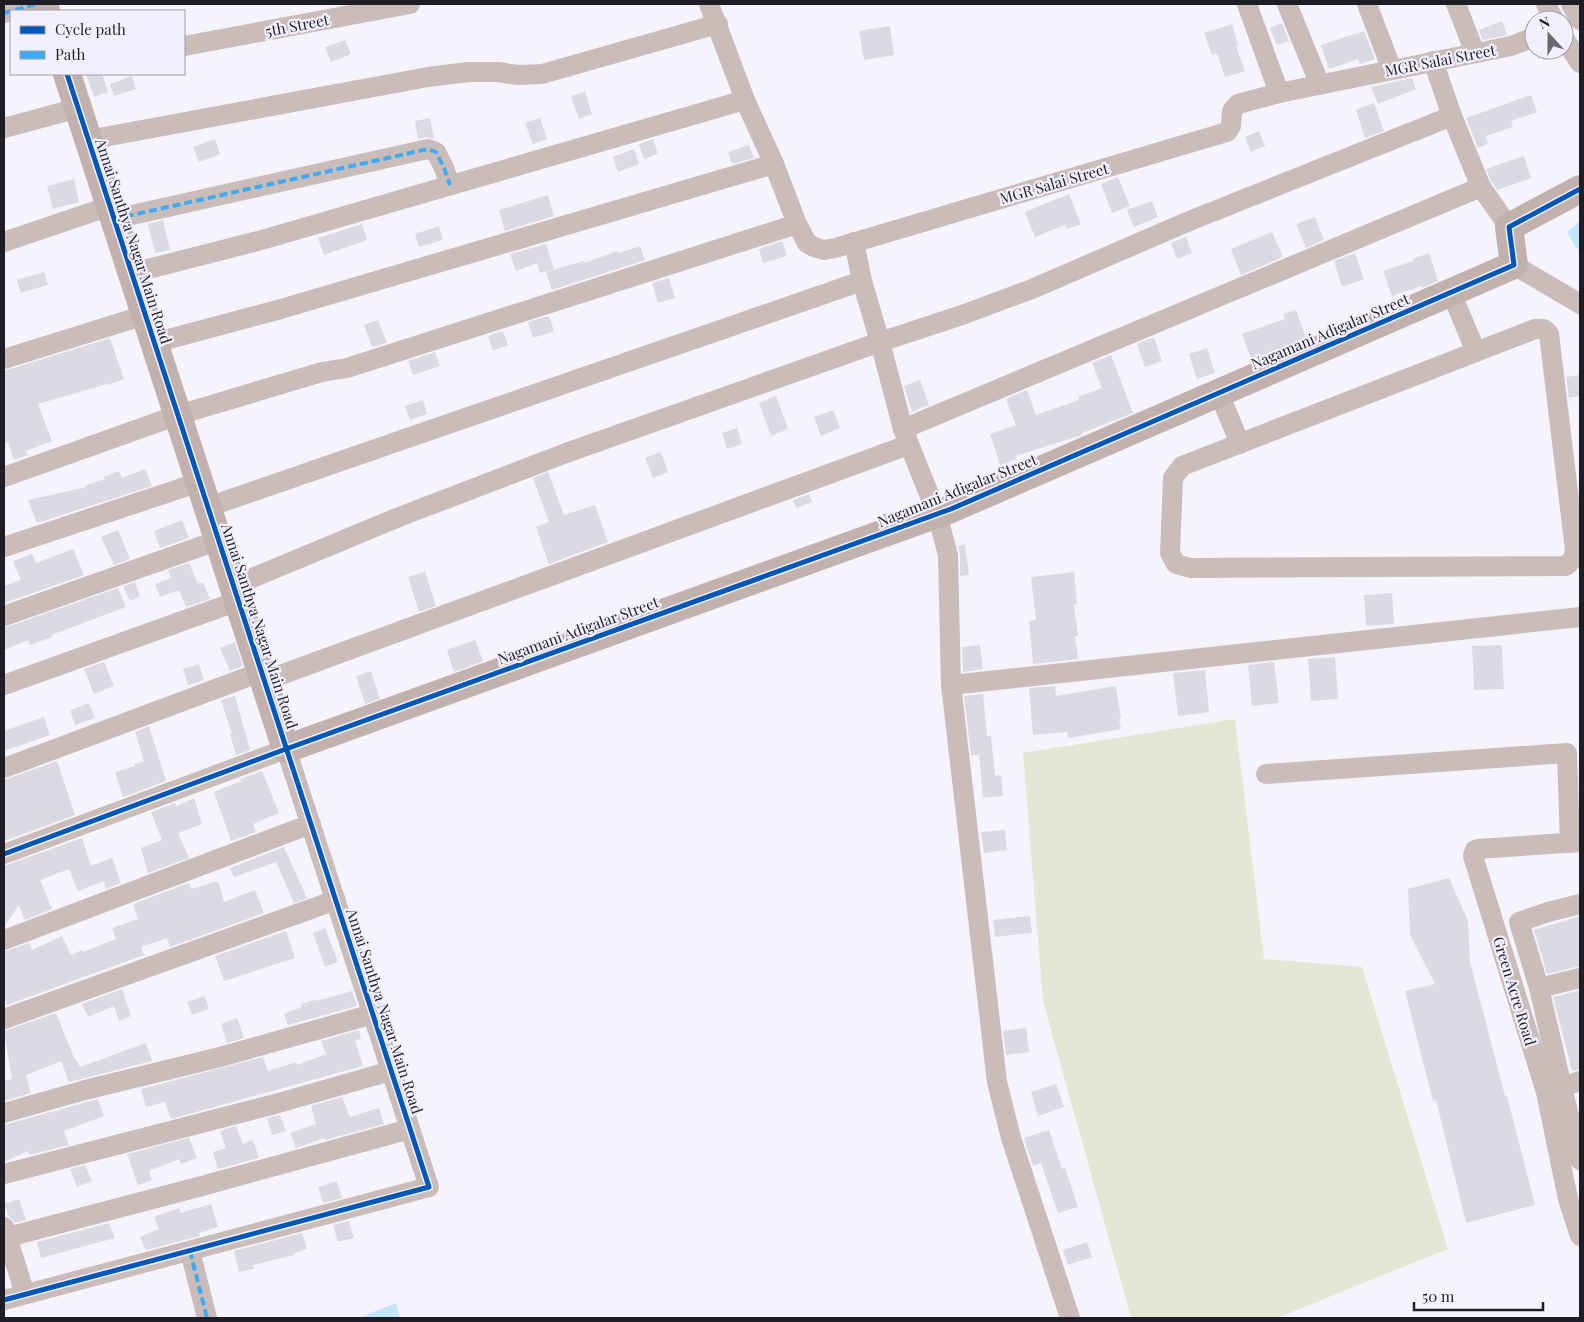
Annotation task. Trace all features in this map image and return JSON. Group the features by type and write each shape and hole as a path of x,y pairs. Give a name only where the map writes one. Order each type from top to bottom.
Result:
{"street":[{"name":"5th Street","path":"185,46 410,4"},
{"name":"MGR Salai Street","path":"709,4 745,100 774,164 797,224 807,243 814,248 824,250 1227,132 1231,126 1232,110 1238,104 1279,93 1511,46 1524,41"},
{"path":"1247,4 1279,93"},
{"path":"1288,4 1320,85"},
{"path":"1366,4 1392,70"},
{"path":"1456,4 1475,53"},
{"path":"1571,4 1580,20"},
{"path":"22,10 45,6"},
{"path":"88,140 428,77 468,72 498,72 518,75 542,74 718,24"},
{"path":"1433,61 1452,116 1481,187 1509,226 1514,265 1580,304"},
{"name":"Annai Santhya Nagar Main Road","path":"67,75 429,1186 190,1251"},
{"path":"132,273 258,241 745,100"},
{"path":"4,128 78,108"},
{"path":"4,685 236,593 399,517 566,453 1032,289 1187,222 1452,116"},
{"path":"4,242 112,212 428,149 436,152 450,185"},
{"path":"154,343 281,309 774,164"},
{"path":"4,768 263,676 905,437 1481,187"},
{"path":"1509,226 1580,189"},
{"path":"4,477 178,415 322,372 347,368 797,224"},
{"path":"854,242 862,281 905,437 937,514 948,555 951,685 997,1082 1011,1138 1070,1318"},
{"name":"Nagamani Adigalar Street","path":"286,749 937,514 1514,265"},
{"path":"4,547 204,495 553,388 640,356 862,281"},
{"path":"1451,292 1476,352"},
{"path":"4,359 146,315"},
{"path":"1535,329 1544,329 1549,334 1575,550 1572,559 1566,566 1190,568 1176,564 1170,553 1173,478 1182,466 1240,444 1535,329"},
{"path":"1219,393 1240,444"},
{"path":"4,616 218,540"},
{"path":"951,685 1580,617"},
{"path":"4,854 286,749"},
{"path":"1266,774 1574,752 1575,842"},
{"path":"4,940 311,824"},
{"name":"Green Acre Road","path":"1575,842 1478,849 1475,850 1473,856 1546,1092 1568,1199 1580,1236"},
{"path":"4,1019 336,900"},
{"path":"1580,904 1519,922 1571,1084 1580,1160"},
{"path":"1539,988 1580,978"},
{"path":"4,1113 85,1090 220,1057 373,1014"},
{"path":"4,1174 275,1104 391,1071"},
{"path":"25,1294 5,1234 202,1186 410,1128"},
{"path":"4,1300 190,1251 208,1318"}],"green space":[{"path":"1235,719 1264,959 1362,967 1448,1249 1277,1318 1131,1318 1043,1001 1023,753"}],"water":[{"path":"1580,221 1580,251 1567,232"},
{"path":"396,1303 400,1318 358,1318"}],"building":[{"path":"1502,21 1507,35 1483,40 1479,30"},
{"path":"1282,23 1289,41 1277,45 1270,28"},
{"path":"1232,24 1238,45 1236,46 1245,71 1225,77 1217,53 1212,55 1204,33"},
{"path":"890,26 894,55 864,60 859,31"},
{"path":"1364,31 1375,59 1360,64 1358,59 1329,69 1321,45"},
{"path":"345,40 351,54 331,62 325,47"},
{"path":"86,75 102,75 108,92 94,97"},
{"path":"132,76 136,89 114,96 110,84"},
{"path":"1412,78 1416,89 1378,104 1371,87"},
{"path":"585,92 592,114 579,119 571,96"},
{"path":"1531,95 1537,112 1511,121 1513,127 1486,136 1488,144 1478,148 1466,118"},
{"path":"1374,103 1384,131 1365,138 1356,110"},
{"path":"430,118 434,139 426,137 418,139 415,121"},
{"path":"540,118 547,139 533,144 525,123"},
{"path":"1259,131 1265,146 1251,152 1245,137"},
{"path":"215,139 220,154 199,162 193,147"},
{"path":"653,139 658,154 644,159 639,144"},
{"path":"749,145 754,158 732,164 728,152"},
{"path":"634,149 639,164 618,172 613,157"},
{"path":"1524,156 1531,178 1497,190 1486,169"},
{"path":"1118,177 1130,206 1112,213 1101,184"},
{"path":"74,179 79,202 53,209 47,186"},
{"path":"1069,194 1081,224 1067,229 1065,225 1035,237 1025,212"},
{"path":"548,195 554,216 505,231 499,210"},
{"path":"1152,201 1158,217 1134,227 1127,210"},
{"path":"1315,217 1324,240 1306,248 1296,224"},
{"path":"163,220 170,250 155,253 148,224"},
{"path":"362,224 367,240 324,255 318,238"},
{"path":"439,226 443,240 419,247 415,234"},
{"path":"1272,232 1283,257 1241,275 1231,249"},
{"path":"1186,237 1192,253 1177,259 1171,243"},
{"path":"782,241 787,256 763,263 759,249"},
{"path":"546,244 554,269 540,273 537,263 516,271 510,254"},
{"path":"640,246 645,260 552,290 546,272 584,261 585,263 617,251 618,253"},
{"path":"1355,253 1364,279 1342,287 1334,261"},
{"path":"1429,253 1438,281 1422,288 1422,286 1392,296 1383,271 1413,261 1413,259"},
{"path":"44,272 48,285 21,293 17,280"},
{"path":"669,278 675,298 658,303 652,283"},
{"path":"1296,310 1306,338 1252,361 1242,334 1285,319 1283,314"},
{"path":"549,316 554,331 533,338 528,322"},
{"path":"378,320 387,343 372,347 364,325"},
{"path":"503,331 508,345 493,351 488,336"},
{"path":"1154,337 1162,361 1145,367 1137,344"},
{"path":"110,338 124,379 38,404 52,441 26,451 28,455 14,460 8,442 4,443 4,371"},
{"path":"1207,348 1215,373 1197,379 1189,354"},
{"path":"435,352 440,366 413,375 408,361"},
{"path":"1111,355 1133,413 1082,433 1082,435 1015,456 1016,459 1000,465 990,434 1016,425 1006,399 1027,390 1036,415 1079,400 1078,397 1102,388 1092,363"},
{"path":"1580,375 1580,396 1569,398 1566,377"},
{"path":"920,380 929,405 912,412 904,386"},
{"path":"776,396 788,429 771,436 759,403"},
{"path":"423,400 427,414 410,420 405,406"},
{"path":"833,410 840,428 821,436 814,417"},
{"path":"737,428 742,444 727,449 722,433"},
{"path":"661,452 668,472 653,478 645,458"},
{"path":"145,469 152,486 37,523 28,500 87,487 86,485 105,479 104,477 119,471 122,478"},
{"path":"548,472 564,515 595,505 608,542 549,564 536,527 549,522 533,478"},
{"path":"809,494 812,502 796,508 793,500"},
{"path":"182,520 189,538 160,548 154,531"},
{"path":"118,530 130,559 114,565 101,537"},
{"path":"965,545 969,575 960,576 958,546"},
{"path":"73,549 84,575 4,603 4,586 21,580 13,561 32,554 36,563"},
{"path":"189,563 198,584 203,582 210,599 186,607 179,590 160,597 155,584 171,578 168,570"},
{"path":"425,572 436,606 419,612 408,577"},
{"path":"1074,572 1077,604 1074,605 1078,636 1075,636 1078,659 1033,664 1029,621 1036,620 1031,577"},
{"path":"135,582 140,596 130,601 123,586"},
{"path":"118,588 126,607 51,635 52,637 30,645 28,640 4,650 4,628"},
{"path":"1392,593 1394,624 1366,626 1364,595"},
{"path":"475,640 483,661 454,672 447,650"},
{"path":"235,642 243,666 230,671 220,648"},
{"path":"980,645 983,669 963,672 962,647"},
{"path":"1502,645 1504,689 1474,690 1472,646"},
{"path":"1335,657 1338,699 1311,701 1308,659"},
{"path":"104,662 114,686 94,694 84,669"},
{"path":"1274,662 1279,703 1252,706 1248,665"},
{"path":"199,664 204,680 188,685 183,669"},
{"path":"1205,670 1209,712 1178,716 1173,673"},
{"path":"371,671 380,699 365,704 356,676"},
{"path":"1055,686 1056,696 1116,686 1121,729 1068,738 1067,732 1033,735 1029,688"},
{"path":"983,694 987,736 991,736 995,776 1001,775 1003,796 983,798 979,755 971,755 964,696"},
{"path":"235,696 250,750 236,755 230,734 232,734 221,700"},
{"path":"89,703 95,718 75,725 70,710"},
{"path":"44,717 50,735 4,751 4,731"},
{"path":"149,726 166,781 123,797 115,772 144,761 135,732"},
{"path":"57,761 75,815 4,841 4,780"},
{"path":"262,771 279,813 253,824 256,832 231,841 214,792"},
{"path":"194,798 202,824 178,833 189,858 148,873 141,848 162,840 151,812 175,803 176,806"},
{"path":"1005,830 1007,850 984,853 981,832"},
{"path":"82,838 91,866 112,858 121,883 106,889 104,881 78,891 69,869 40,880 52,909 25,920 19,905 4,927 4,866"},
{"path":"284,847 307,898 294,903 276,862 234,877 230,868"},
{"path":"1449,878 1468,921 1470,962 1535,1205 1466,1223 1436,1100 1433,1101 1405,991 1435,984 1410,935 1408,889"},
{"path":"218,881 224,902 255,890 264,913 170,947 167,938 141,947 144,955 7,1005 4,995 4,952 29,943 32,950 62,936 71,955 82,950 83,952 116,939 112,928 138,919 133,904 189,883 191,889"},
{"path":"1030,916 1032,933 995,937 993,920"},
{"path":"1580,916 1580,966 1547,974 1534,930"},
{"path":"325,928 338,962 325,967 313,933"},
{"path":"286,931 295,958 224,981 215,956"},
{"path":"122,989 131,1016 119,1021 114,1006 88,1017 82,1004"},
{"path":"1580,990 1580,1069 1572,1071 1553,997"},
{"path":"352,991 357,1006 288,1025 284,1014 302,1007 301,1004"},
{"path":"205,996 209,1009 192,1015 187,1002"},
{"path":"56,1013 75,1060 80,1067 146,1043 152,1061 69,1082 61,1061 26,1075 31,1093 4,1101 4,1081 12,1079 4,1031"},
{"path":"237,1018 244,1038 227,1043 221,1024"},
{"path":"1026,1028 1029,1052 1006,1055 1003,1031"},
{"path":"359,1030 361,1039 355,1040 363,1066 171,1119 165,1102 146,1107 141,1089 263,1057 268,1071 296,1062 297,1065 326,1054 321,1041"},
{"path":"1056,1084 1064,1107 1038,1116 1031,1092"},
{"path":"342,1097 350,1117 379,1108 384,1124 325,1140 324,1138 296,1148 290,1133 316,1124 311,1106"},
{"path":"98,1099 104,1116 64,1131 69,1145 29,1155 28,1151 4,1162 4,1125"},
{"path":"280,1115 286,1131 272,1135 267,1118"},
{"path":"236,1126 243,1144 253,1140 259,1158 218,1169 213,1152 226,1148 220,1131"},
{"path":"1049,1130 1062,1169 1065,1168 1078,1207 1058,1213 1041,1163 1033,1166 1024,1138"},
{"path":"189,1138 197,1158 181,1164 179,1159 149,1171 152,1180 138,1185 127,1154"},
{"path":"85,1165 92,1181 77,1187 70,1169"},
{"path":"337,1181 342,1198 323,1203 318,1187"},
{"path":"19,1199 26,1220 15,1223 9,1216 4,1204"},
{"path":"211,1204 218,1227 199,1233 200,1236 146,1250 140,1237 159,1229 154,1217 179,1208 181,1213"},
{"path":"349,1221 354,1238 338,1242 333,1225"},
{"path":"109,1223 115,1238 41,1258 37,1242"},
{"path":"302,1233 307,1249 294,1253 294,1255 253,1265 254,1269 239,1272 234,1251"},
{"path":"1087,1242 1092,1257 1068,1265 1063,1250"}],"marked path":[{"path":"15,10 37,4"},
{"path":"4,13 10,11"},
{"path":"114,219 428,149 436,152 450,185"},
{"path":"190,1251 207,1318"}],"cycle path":[{"path":"4,1300 429,1187 67,75"},
{"path":"4,854 286,749 951,509 1514,265 1509,227 1580,189"}]}
